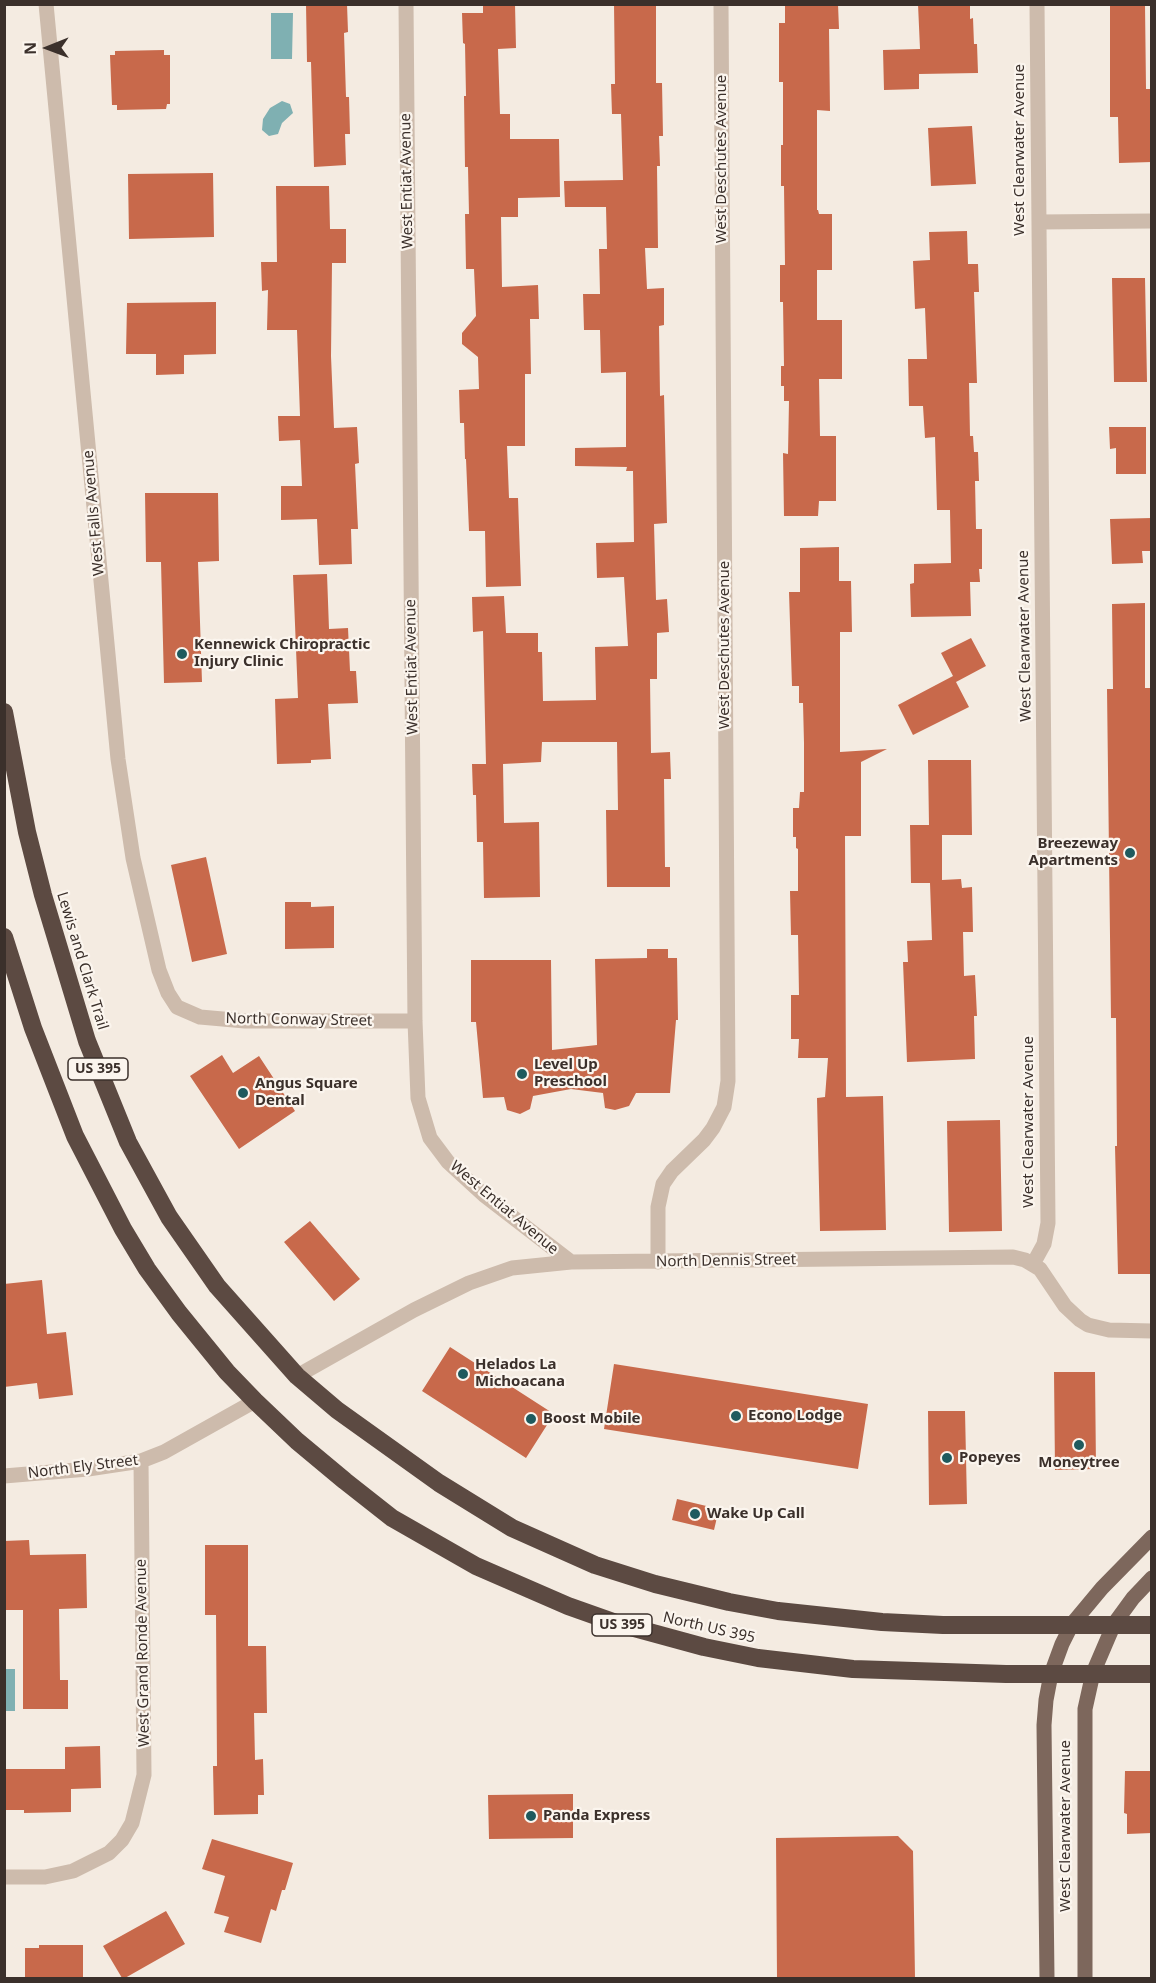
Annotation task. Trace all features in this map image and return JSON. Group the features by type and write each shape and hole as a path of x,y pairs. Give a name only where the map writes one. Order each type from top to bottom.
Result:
{"highway":[{"name":"Lewis and Clark Trail","path":"4,712 27,832 50,918 87,1041 128,1142 169,1217 217,1286 297,1376"},
{"name":"US 395","path":"4,937 54,1084 98,1185 123,1229 179,1313 227,1372 255,1401"},
{"name":"North US 395","path":"297,1376 367,1433 473,1506 552,1547 644,1580 729,1602 834,1618 943,1624 1152,1625"},
{"name":"North US 395","path":"255,1401 337,1475 392,1518 476,1566 568,1606 616,1623 704,1647 807,1665 864,1670 1152,1674"}],"main road":[{"name":"West Clearwater Avenue","path":"1047,1978 1044,1725 1046,1700 1052,1674 1062,1644 1072,1624 1101,1588 1152,1537"},
{"name":"West Clearwater Avenue","path":"1085,1978 1085,1709 1093,1673 1114,1624 1132,1598 1152,1578"}],"street":[{"name":"West Falls Avenue","path":"46,4 120,778 133,858 159,970 172,1000 184,1011"},
{"name":"West Entiat Avenue","path":"406,4 415,1021 418,1098 430,1138 448,1162 484,1195 571,1262"},
{"name":"West Deschutes Avenue","path":"658,1262 658,1207 663,1184 672,1171 713,1128 723,1107 728,1081 721,4"},
{"name":"West Clearwater Avenue","path":"1033,1264 1044,1245 1048,1223 1037,4"},
{"path":"1039,222 1152,221"},
{"name":"North Conway Street","path":"184,1011 200,1017 220,1020 415,1021"},
{"name":"North Dennis Street","path":"297,1376 414,1310 469,1283 512,1268 571,1262 1010,1257 1033,1264"},
{"path":"1033,1264 1046,1275 1065,1306 1088,1325 1109,1330 1152,1332"},
{"name":"North Ely Street","path":"4,1476 88,1469 141,1461 164,1452 255,1401"},
{"name":"West Grand Ronde Avenue","path":"4,1877 45,1877 73,1871 109,1853 122,1840 132,1823 144,1775 141,1461"}],"water":[{"path":"271,13 293,13 292,59 271,59"},
{"path":"282,101 290,104 293,113 282,123 278,134 269,136 262,130 263,119 270,108"},
{"path":"4,1669 15,1669 15,1711 5,1711"}],"building":[{"path":"306,4 347,4 348,32 344,33 350,134 345,134 346,165 314,167 311,62 307,62"},
{"path":"483,4 515,4 516,48 498,49 500,114 510,114 510,139 559,139 560,197 518,198 518,217 501,217 502,287 538,285 539,319 530,319 531,374 525,374 525,446 507,446 509,498 518,498 521,586 486,587 485,531 469,531 464,423 460,423 459,390 479,389 478,357 462,344 462,333 476,316 474,269 466,269 465,214 469,214 468,167 465,167 465,44 463,43 462,13 483,13"},
{"path":"614,4 656,4 656,83 662,83 663,136 659,136 660,166 657,166 658,248 645,248 647,289 664,288 664,325 659,326 660,396 664,395 667,523 654,524 656,600 667,599 669,632 657,633 657,679 650,679 651,753 670,752 671,779 664,779 665,867 670,867 670,887 607,887 606,810 618,810 617,742 542,742 541,762 503,764 504,823 539,822 540,897 484,898 483,842 477,842 476,795 473,795 472,764 486,764 483,631 473,632 472,597 504,596 506,633 538,633 538,652 542,652 543,701 596,700 595,647 628,646 624,577 597,578 596,543 634,542 633,471 626,471 627,467 575,466 575,448 626,447 626,372 601,373 600,330 584,330 583,294 600,294 599,249 607,249 606,207 565,207 564,181 623,180 621,114 612,114 611,84 615,84"},
{"path":"785,4 838,4 839,29 829,29 830,111 817,110 817,210 819,214 832,214 832,270 817,270 817,320 842,320 842,379 819,379 820,436 836,436 836,501 819,501 818,516 784,516 783,453 788,454 789,401 784,401 784,386 781,386 781,366 784,366 780,265 785,265 784,186 781,186 783,82 779,82 779,23 785,23"},
{"path":"918,4 970,4 974,44 977,44 978,73 919,74 919,89 884,90 883,50 920,49"},
{"path":"1110,4 1145,4 1146,89 1152,89 1152,162 1119,163 1118,117 1110,117"},
{"path":"164,50 164,55 170,55 170,104 167,104 166,109 117,110 117,105 112,105 110,55 115,55 115,51"},
{"path":"972,126 976,184 931,186 928,128"},
{"path":"213,173 214,237 129,239 128,174"},
{"path":"276,186 329,186 330,229 346,229 346,263 332,263 331,356 334,428 357,427 359,463 355,464 358,529 351,529 352,564 319,565 317,519 281,520 281,486 302,486 300,440 279,441 278,416 300,416 297,330 267,330 268,290 262,291 261,262 277,262"},
{"path":"967,231 968,264 978,264 979,292 974,292 977,383 969,383 970,436 973,436 974,452 978,452 979,481 975,481 976,529 982,529 982,569 979,569 980,582 970,582 971,616 911,617 910,584 914,583 914,564 951,563 950,510 937,510 935,437 925,438 923,406 909,406 908,359 927,359 925,308 915,309 913,261 930,260 929,232"},
{"path":"1112,278 1145,278 1147,382 1114,382"},
{"path":"216,302 216,354 184,355 184,374 156,375 156,354 126,354 127,303"},
{"path":"1109,427 1146,427 1146,474 1116,474 1116,448 1110,449"},
{"path":"145,493 218,493 219,561 198,562 202,682 164,683 161,562 146,562"},
{"path":"1152,518 1152,551 1142,551 1143,563 1112,564 1110,519"},
{"path":"839,547 839,581 851,581 852,632 840,632 840,752 887,749 861,762 861,836 845,836 846,1097 883,1096 886,1230 820,1231 817,1098 825,1097 828,1058 798,1058 799,1039 791,1039 791,995 799,995 798,935 791,935 790,891 798,891 798,849 796,848 796,837 793,837 793,808 799,808 800,792 804,792 804,743 803,703 799,703 799,686 792,686 789,592 800,592 800,548"},
{"path":"327,574 329,629 348,628 350,671 356,671 358,703 328,704 331,759 311,760 311,763 277,764 275,699 298,698 293,575"},
{"path":"1145,603 1145,688 1152,688 1152,1274 1118,1274 1115,1146 1117,1146 1116,1018 1111,1018 1107,689 1113,689 1112,604"},
{"path":"971,638 986,666 956,682 969,707 913,735 898,705 953,676 941,653"},
{"path":"928,760 971,760 972,835 942,835 942,880 961,879 962,888 972,887 973,932 963,932 964,976 975,975 977,1016 974,1016 975,1059 907,1062 903,962 908,962 907,941 932,940 930,883 911,883 910,825 929,825"},
{"path":"206,857 227,954 192,962 171,865"},
{"path":"285,902 311,902 311,907 334,906 334,948 285,949"},
{"path":"647,949 668,949 668,958 677,958 678,1020 676,1020 670,1093 636,1093 629,1106 615,1110 605,1108 603,1093 571,1089 533,1096 530,1109 520,1114 507,1110 504,1097 483,1098 476,1022 471,1022 471,960 551,960 552,1050 597,1045 595,959 647,958"},
{"name":"Angus Square Dental","path":"222,1055 233,1073 259,1056 295,1111 239,1149 190,1076"},
{"path":"1000,1120 1002,1231 949,1232 947,1121"},
{"path":"310,1221 360,1279 334,1301 284,1242"},
{"path":"42,1280 47,1334 66,1332 73,1395 39,1399 37,1383 4,1387 4,1284"},
{"path":"450,1347 554,1414 526,1458 422,1391"},
{"name":"Econo Lodge","path":"614,1364 868,1404 858,1469 604,1429"},
{"path":"1054,1372 1095,1372 1096,1469 1055,1470"},
{"name":"Popeyes","path":"928,1411 965,1411 967,1504 929,1505"},
{"name":"Wake Up Call","path":"677,1499 719,1509 714,1530 672,1520"},
{"path":"29,1540 30,1555 86,1554 87,1608 59,1609 60,1680 68,1680 68,1709 23,1709 23,1610 4,1610 4,1541"},
{"path":"205,1545 248,1545 248,1646 266,1646 267,1713 254,1713 255,1760 263,1759 264,1795 258,1795 258,1814 214,1815 213,1766 217,1766 216,1615 205,1615"},
{"path":"100,1746 101,1788 71,1789 71,1812 24,1813 24,1810 4,1810 4,1769 65,1769 65,1747"},
{"path":"1125,1771 1152,1771 1152,1833 1127,1834 1127,1814 1124,1813"},
{"name":"Panda Express","path":"573,1794 573,1838 489,1839 488,1795"},
{"path":"898,1836 913,1851 915,1978 777,1978 776,1838"},
{"path":"212,1839 293,1863 276,1911 271,1909 261,1943 224,1932 229,1917 214,1913 225,1876 202,1869"},
{"path":"166,1911 185,1944 122,1978 103,1946"},
{"path":"39,1945 83,1945 83,1978 25,1978 25,1948 39,1948"}],"place":[{"name":"Kennewick Chiropractic Injury Clinic","path":"182,654"},
{"name":"Breezeway Apartments","path":"1130,853"},
{"name":"Level Up Preschool","path":"522,1074"},
{"name":"Angus Square Dental","path":"243,1093"},
{"name":"Helados La Michoacana","path":"463,1374"},
{"name":"Econo Lodge","path":"736,1416"},
{"name":"Boost Mobile","path":"531,1419"},
{"name":"Moneytree","path":"1079,1445"},
{"name":"Popeyes","path":"947,1458"},
{"name":"Wake Up Call","path":"695,1514"},
{"name":"Panda Express","path":"531,1816"}]}
